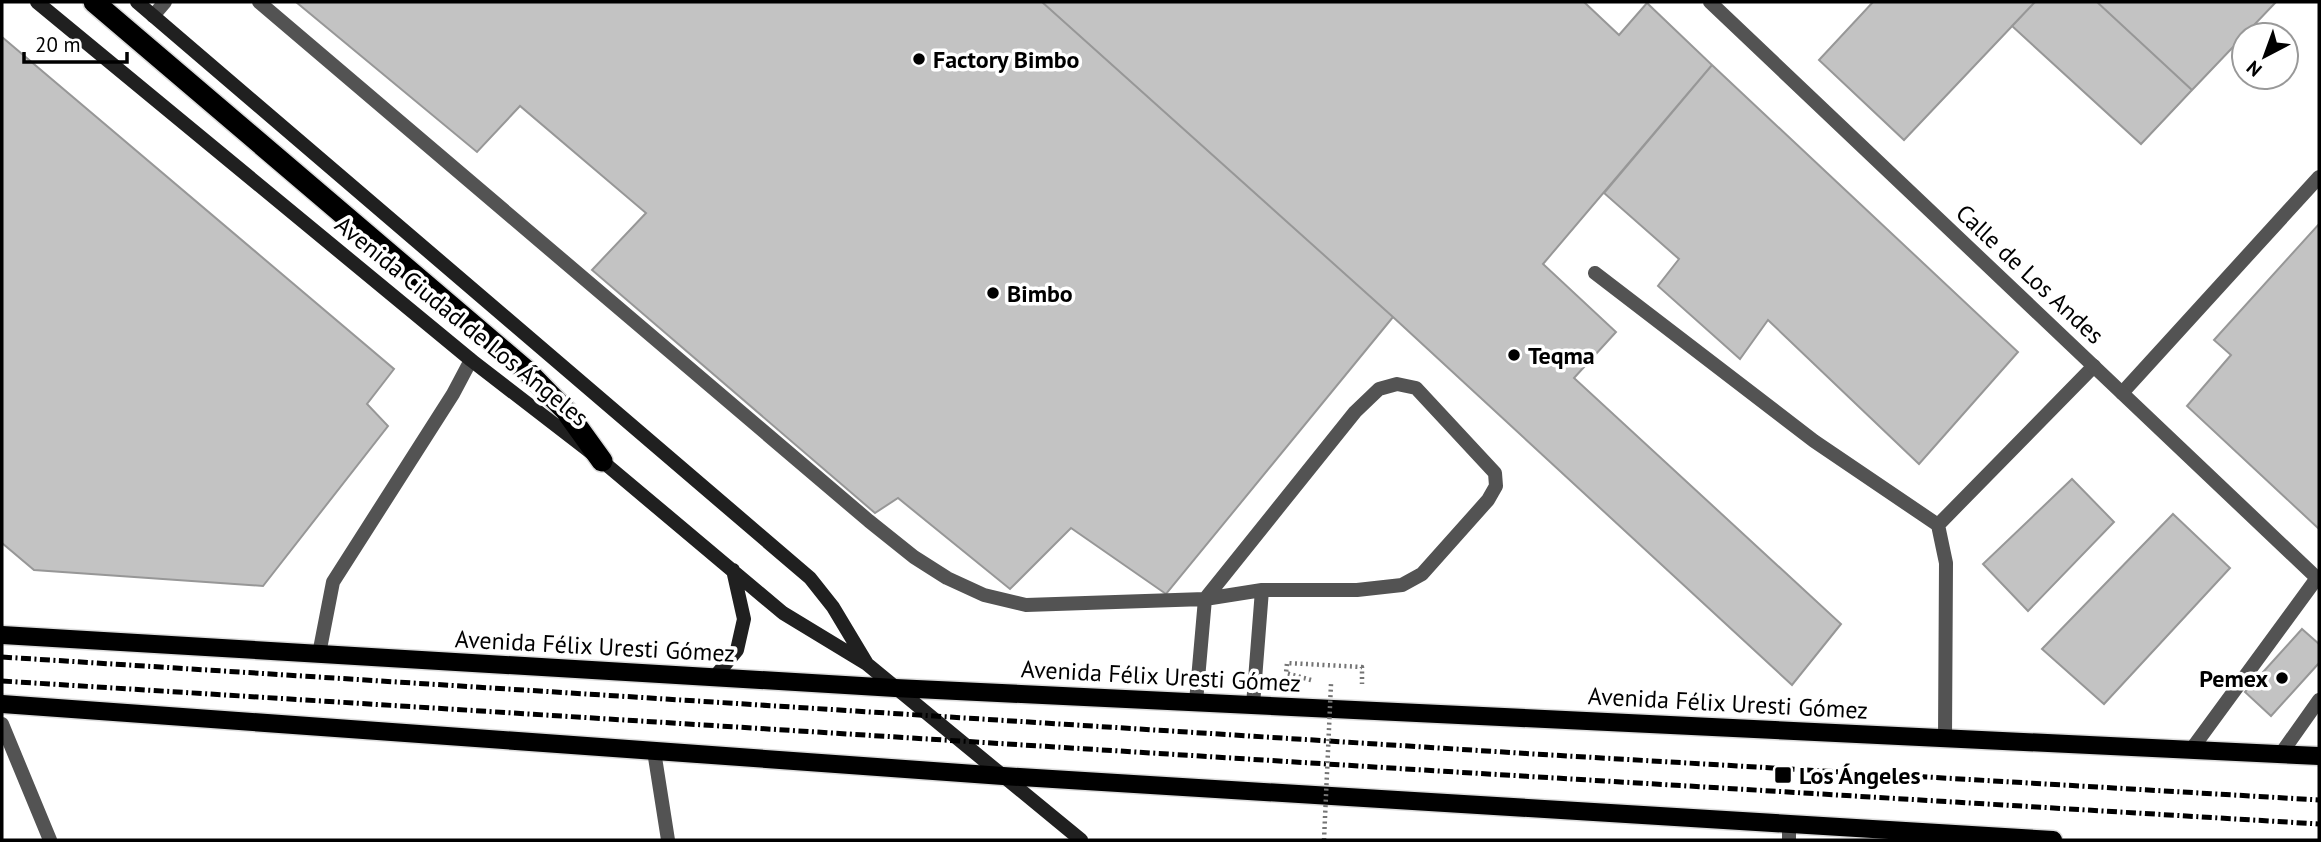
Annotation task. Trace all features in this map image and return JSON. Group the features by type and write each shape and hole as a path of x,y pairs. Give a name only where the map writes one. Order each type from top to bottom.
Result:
{"highway":[{"path":"94,2 527,371 566,411 602,461"}],"main road":[{"name":"Avenida Ciudad de Los Ángeles","path":"37,2 471,360 602,461 783,613 867,664 1081,840"},
{"name":"Avenida Ciudad de Los Ángeles","path":"137,2 810,579 833,607 867,664"},
{"path":"714,678 737,650 744,619 733,570"},
{"name":"Avenida Félix Uresti Gómez","path":"2,635 895,688 2319,756"},
{"path":"2,704 1789,833 2053,840"}],"street":[{"path":"153,16 165,2"},
{"path":"259,2 802,465 914,557 947,578 984,595 1026,605 1205,599 1262,590 1357,590 1402,585 1422,574 1488,500 1496,486 1495,473 1416,388 1397,384 1379,389 1354,412 1205,599 1196,702"},
{"name":"Calle de Los Andes","path":"1710,2 2318,579"},
{"path":"2122,393 2319,177"},
{"path":"1595,273 1814,441 1938,524 1946,563 1945,738"},
{"path":"319,654 333,582 453,394 471,360"},
{"path":"1938,524 2094,366"},
{"path":"2191,750 2318,579"},
{"path":"1253,705 1262,590"},
{"path":"2280,755 2319,700"},
{"path":"2,724 50,840"},
{"path":"654,751 668,840"}],"path":[{"path":"1324,840 1331,684 1286,673 1287,663 1362,667 1363,710"}],"building":[{"name":"Bimbo","path":"296,2 1042,2 1393,317 1166,594 1071,528 1010,589 898,498 875,513 592,270 646,213 520,106 477,152"},
{"name":"Teqma","path":"1042,2 1584,2 1619,35 1647,3 1712,65 1543,264 1616,332 1574,378 1841,624 1792,685 1393,317"},
{"path":"1873,2 2035,2 1904,140 1819,60"},
{"path":"2035,2 2097,2 2192,90 2141,144 2012,26"},
{"path":"2097,2 2276,2 2258,21 2230,21 2230,50 2192,90"},
{"path":"2,37 394,369 367,404 388,426 263,586 34,570 2,543"},
{"path":"1712,65 2018,352 1919,464 1768,320 1740,359 1658,286 1679,259 1604,193"},
{"path":"2319,224 2319,529 2187,406 2231,355 2214,340"},
{"path":"2072,479 2114,522 2028,611 1983,564"},
{"path":"2173,514 2230,568 2104,704 2042,649"},
{"name":"Pemex","path":"2302,629 2319,644 2319,663 2271,716 2245,692"}],"railway":[{"path":"2,657 1534,754 2319,800"},
{"path":"2,681 2319,824"}],"place":[{"name":"Factory Bimbo","path":"919,59"},
{"name":"Bimbo","path":"993,293"},
{"name":"Teqma","path":"1514,355"},
{"name":"Pemex","path":"2282,678"},
{"name":"Los Ángeles","path":"1783,775"}]}
